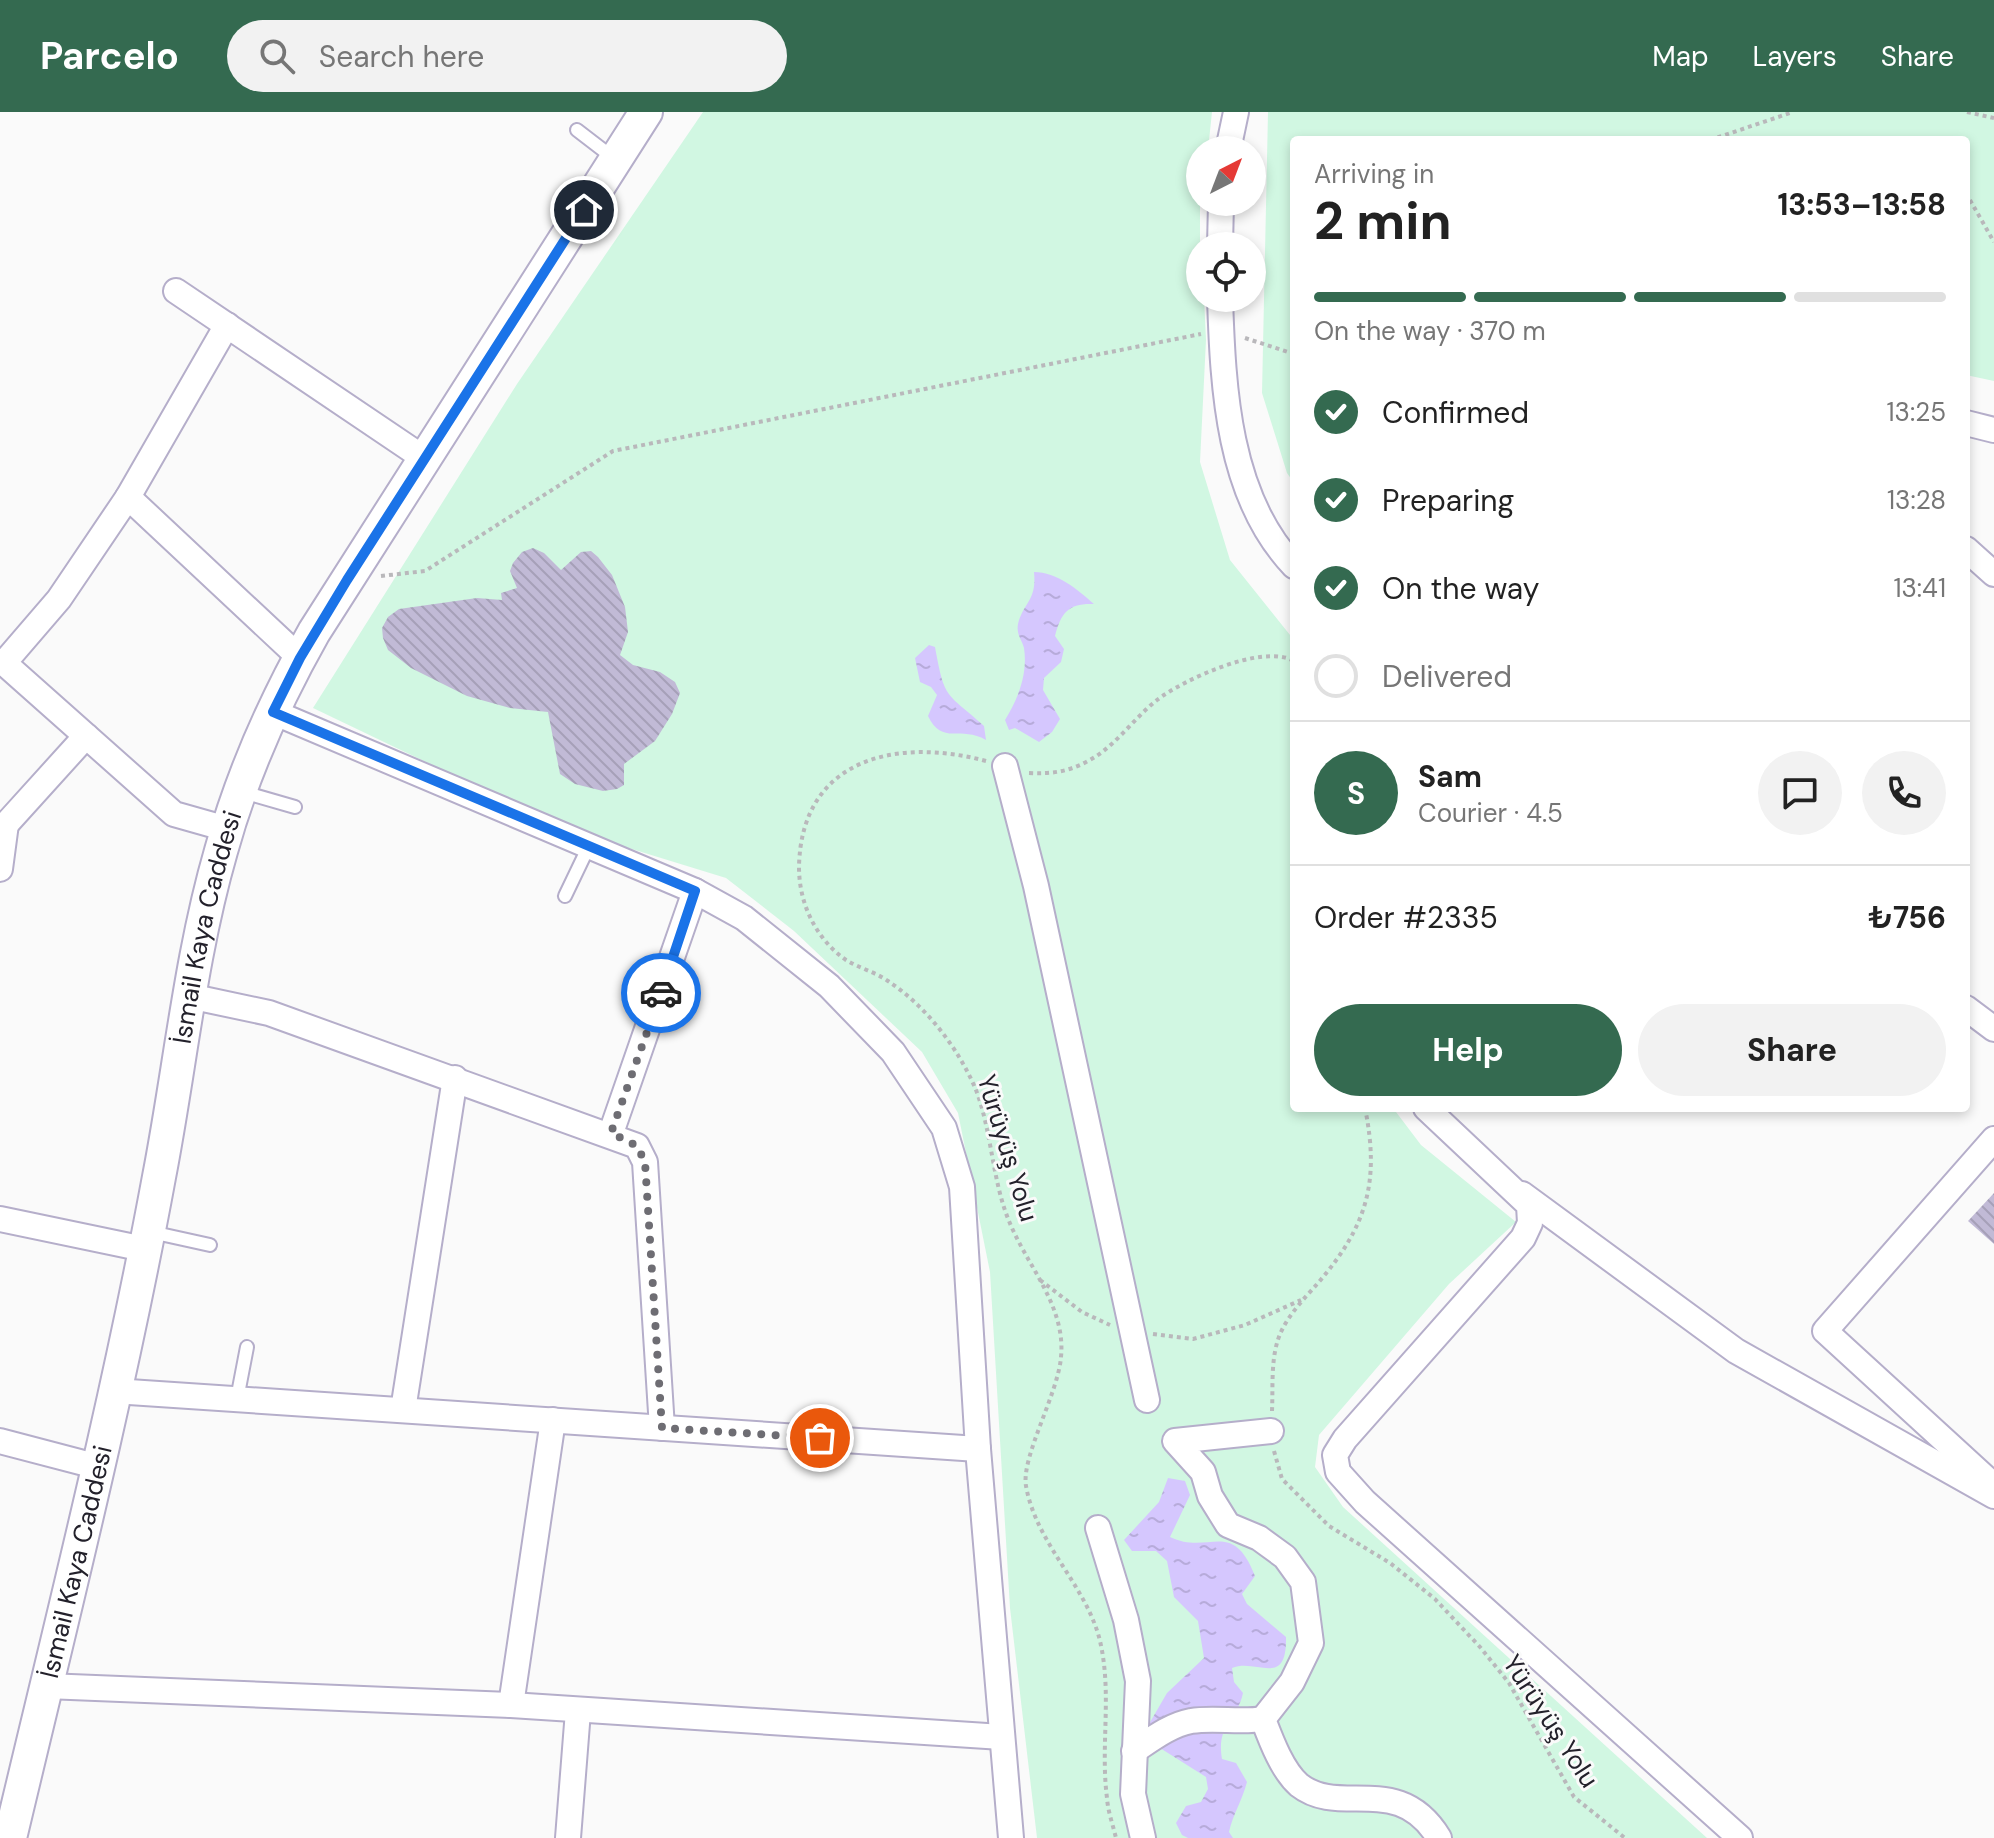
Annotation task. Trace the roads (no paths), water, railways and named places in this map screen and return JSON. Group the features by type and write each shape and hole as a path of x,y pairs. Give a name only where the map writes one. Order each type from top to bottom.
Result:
{"street":[{"name":"İsmail Kaya Caddesi","path":"10,1838 99,1467 146,1240 189,996 227,829 240,791 273,712 300,658 646,112"},
{"path":"1231,136 1236,112"},
{"path":"176,291 425,459"},
{"path":"1221,312 1227,411 1241,470 1272,543 1290,562"},
{"path":"227,325 128,497 59,599 4,663 174,814 227,829"},
{"path":"1970,424 1994,430"},
{"path":"128,497 300,658"},
{"path":"1970,553 1994,574"},
{"path":"273,712 695,891 744,918 829,986 893,1052 944,1128 962,1187 978,1449 1011,1838"},
{"path":"0,869 3,827 86,736"},
{"path":"1005,766 1036,886 1147,1400"},
{"path":"611,1133 695,891"},
{"path":"189,996 269,1013 611,1133 637,1146 645,1162 662,1428"},
{"path":"1970,1011 1994,1029"},
{"path":"403,1410 455,1078"},
{"path":"1430,1112 1529,1205 1530,1223 1523,1238 1345,1439 1335,1455 1338,1472 1365,1502 1740,1838"},
{"path":"1994,1139 1825,1331 1994,1486"},
{"path":"1501,1179 1736,1351 1994,1496"},
{"path":"0,1219 146,1240"},
{"path":"114,1391 978,1449"},
{"path":"511,1705 553,1420"},
{"path":"1142,1746 1167,1729 1192,1721 1263,1719 1292,1682 1311,1643 1303,1582 1285,1557 1259,1538 1228,1525 1210,1496 1203,1472 1175,1441 1271,1431"},
{"path":"0,1441 99,1467"},
{"path":"1098,1528 1126,1620 1138,1681 1142,1746 1133,1794 1143,1838"},
{"path":"46,1686 511,1705 1002,1737"},
{"path":"568,1838 578,1711"},
{"path":"1263,1719 1282,1761 1298,1784 1319,1796 1375,1796 1400,1802 1431,1825 1439,1838"}],"lane":[{"path":"577,130 616,160"},
{"path":"240,791 295,807"},
{"path":"565,896 588,848"},
{"path":"146,1240 210,1245"},
{"path":"237,1399 247,1347"}],"water":[{"path":"1034,572 1059,578 1094,604 1072,607 1060,621 1055,636 1064,649 1061,662 1044,678 1043,690 1060,719 1052,732 1039,742 1015,728 1009,730 1005,720 1023,677 1024,648 1018,628 1020,617 1032,596"},
{"path":"929,645 935,647 949,694 984,726 986,740 968,734 946,733 933,725 928,716 937,695 931,687 920,682 915,658"},
{"path":"1168,1478 1185,1481 1190,1495 1170,1537 1184,1542 1228,1543 1238,1548 1255,1576 1242,1594 1247,1604 1286,1637 1282,1662 1276,1667 1232,1668 1234,1682 1243,1693 1224,1731 1222,1759 1236,1763 1247,1782 1229,1832 1233,1838 1188,1838 1182,1835 1176,1823 1186,1806 1201,1802 1208,1789 1206,1777 1160,1748 1149,1724 1167,1693 1204,1658 1198,1621 1174,1597 1167,1561 1156,1551 1132,1551 1124,1540 1159,1502"}]}
